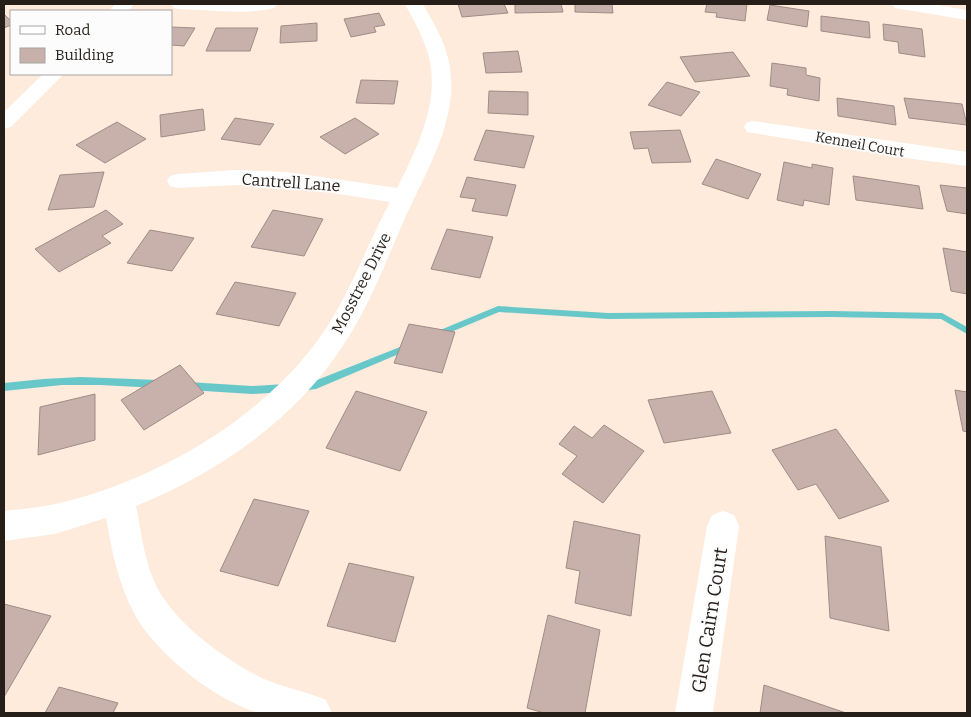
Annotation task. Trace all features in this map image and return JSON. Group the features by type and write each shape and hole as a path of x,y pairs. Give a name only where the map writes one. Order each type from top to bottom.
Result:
{"street":[{"path":"180,4 268,4"},
{"name":"Mosstree Drive","path":"4,526 69,516 119,500 179,471 232,440 264,416 300,380 326,350 347,316 404,197 437,119 442,97 442,76 439,58 432,38 414,4"},
{"path":"900,4 967,14 966,4"},
{"path":"4,123 53,75"},
{"name":"Kenneil Court","path":"754,127 814,135 883,149 967,159"},
{"name":"Cantrell Lane","path":"178,181 220,178 270,178 309,181 404,197"},
{"path":"119,500 133,572 143,598 171,634 206,666 227,679 273,701 312,713"},
{"name":"Glen Cairn Court","path":"694,713 723,526"}],"building":[{"path":"458,4 504,4 508,13 462,17"},
{"path":"515,4 561,4 563,12 515,13"},
{"path":"575,4 612,4 613,13 575,12"},
{"path":"707,4 747,4 745,21 716,17 717,13 705,12"},
{"path":"770,5 809,11 807,27 767,20"},
{"path":"379,13 385,25 374,27 376,32 351,37 344,19"},
{"path":"4,14 10,20 10,25 4,28"},
{"path":"821,16 869,22 870,38 821,31"},
{"path":"317,23 317,41 280,43 281,26"},
{"path":"883,24 922,29 925,57 899,53 898,42 884,40"},
{"path":"172,27 195,28 184,46 172,45"},
{"path":"216,28 258,28 250,51 206,51"},
{"path":"518,51 522,72 486,73 483,53"},
{"path":"733,52 750,76 695,82 680,57"},
{"path":"772,63 806,68 806,75 820,78 819,101 787,95 788,89 770,86"},
{"path":"361,80 398,81 394,104 356,103"},
{"path":"667,82 700,92 681,116 648,105"},
{"path":"489,91 528,92 528,115 488,113"},
{"path":"837,98 894,106 896,125 838,116"},
{"path":"904,98 962,104 967,125 909,118"},
{"path":"203,109 205,130 161,137 160,115"},
{"path":"235,118 274,124 260,145 221,139"},
{"path":"355,118 379,134 345,154 320,137"},
{"path":"117,122 146,139 105,163 76,145"},
{"path":"486,130 534,136 524,168 474,160"},
{"path":"680,130 691,162 652,163 648,148 634,149 630,132"},
{"path":"716,159 761,174 748,199 702,184"},
{"path":"784,162 812,168 812,164 833,168 829,205 804,200 803,206 777,200"},
{"path":"104,172 94,207 48,210 60,175"},
{"path":"853,176 919,186 923,209 856,200"},
{"path":"467,177 516,185 507,216 472,211 476,199 460,197"},
{"path":"940,185 967,188 967,214 947,211"},
{"path":"106,210 123,224 102,236 111,243 59,272 35,249"},
{"path":"273,210 323,219 304,256 251,247"},
{"path":"447,229 493,237 480,278 431,269"},
{"path":"150,230 194,238 172,271 127,263"},
{"path":"943,248 967,252 967,294 951,291"},
{"path":"235,282 296,293 279,326 216,314"},
{"path":"409,324 455,332 442,373 394,363"},
{"path":"180,365 204,393 144,430 121,400"},
{"path":"955,390 967,392 967,432 963,431"},
{"path":"356,391 427,412 400,471 326,448"},
{"path":"712,391 731,433 664,443 648,400"},
{"path":"95,394 95,440 38,455 40,407"},
{"path":"604,425 644,451 603,503 562,474 577,456 559,444 574,426 592,438"},
{"path":"836,429 889,501 839,519 816,484 798,490 772,450"},
{"path":"254,499 309,511 278,586 220,571"},
{"path":"574,521 640,535 631,616 575,603 580,571 566,568"},
{"path":"825,536 881,547 889,631 830,618"},
{"path":"349,563 414,577 395,642 327,626"},
{"path":"4,604 51,616 4,697"},
{"path":"548,615 600,630 585,713 544,713 527,708"},
{"path":"764,685 846,713 760,713"},
{"path":"59,687 118,703 113,713 45,713"}],"waterway":[{"path":"436,335 498,309 608,316 831,314 942,316 967,331"},
{"path":"301,387 313,386 410,346"},
{"path":"4,387 62,381 158,384"},
{"path":"188,386 252,390 285,388"}]}
